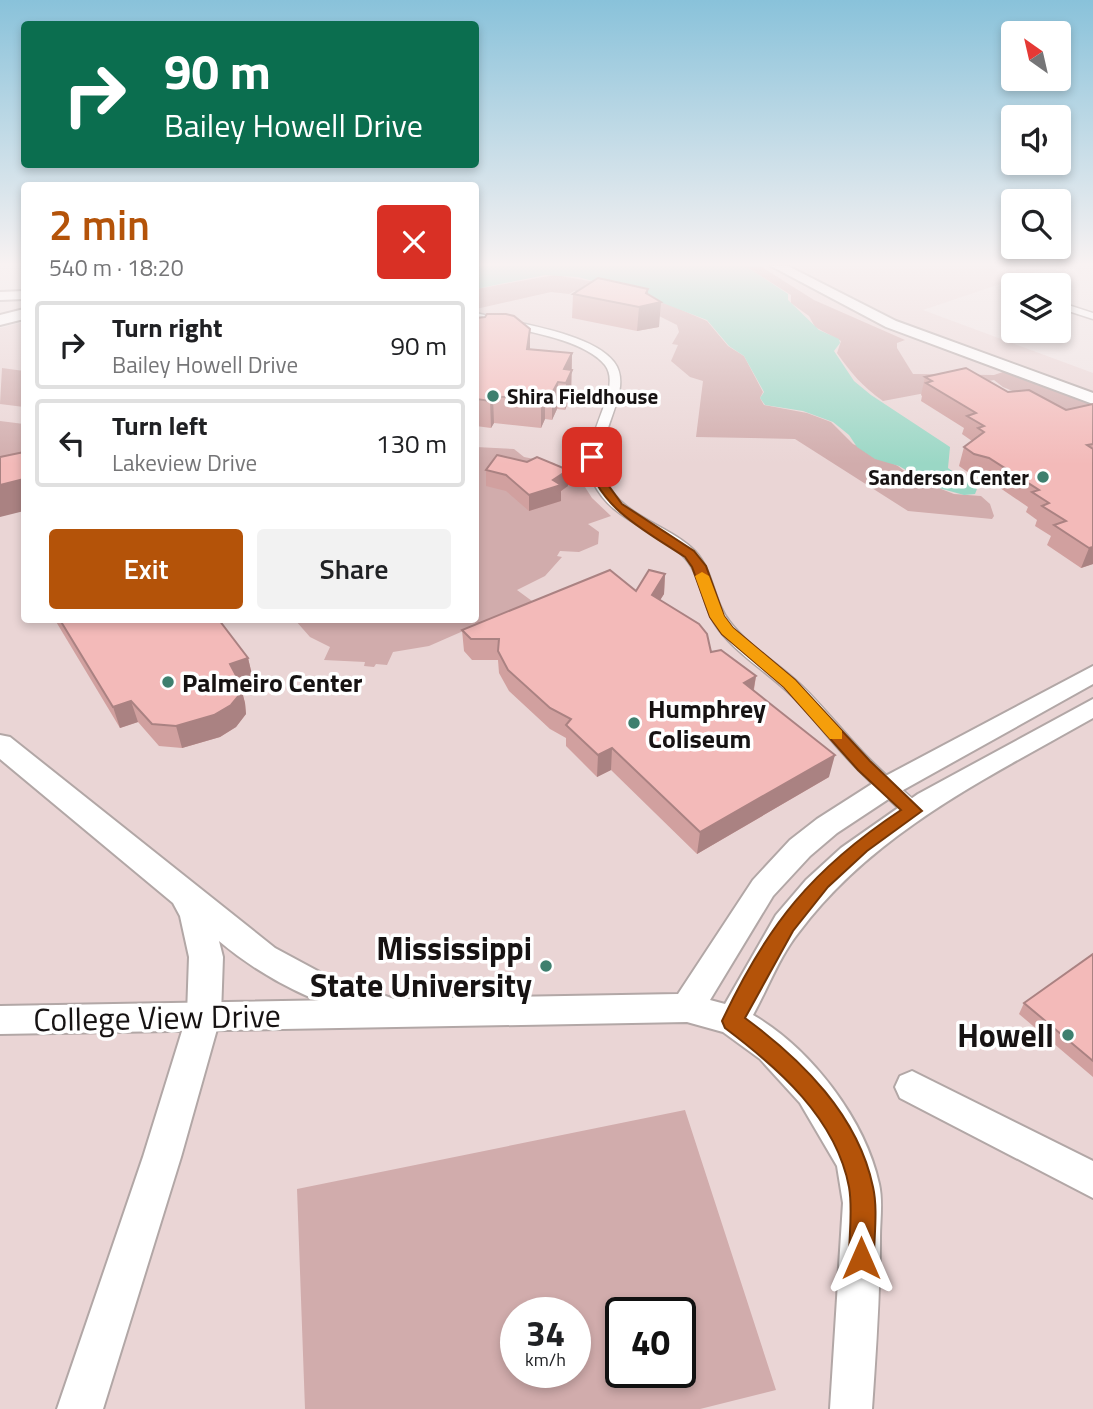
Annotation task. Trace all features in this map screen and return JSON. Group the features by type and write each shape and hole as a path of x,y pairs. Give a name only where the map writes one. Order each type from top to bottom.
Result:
{"main road":[{"path":"0,744 262,958 316,987 388,1012"},
{"path":"80,1409 158,1170 204,1015 206,957 196,914 187,899"}],"street":[{"path":"533,332 594,352 610,364 616,385 595,437 592,458 602,487 629,516 689,554 699,566 717,617 728,631 816,709 856,757 914,811"},
{"path":"912,332 1093,399"},
{"path":"937,332 1093,388"},
{"path":"687,1008 714,961 777,870 827,826 887,788 1093,674"},
{"path":"852,1409 861,1258 862,1188 858,1173 841,1134 812,1092 779,1056 732,1021 786,925 821,882 861,846 914,811 1093,707"},
{"name":"College View Drive","path":"0,1020 687,1008 732,1021"},
{"path":"912,1087 1093,1180"}],"shaded area":[{"name":"Mississippi State University","path":"0,332 21,332 21,623 479,623 479,332 982,332 1001,339 1001,343 1012,343 1093,373 1093,1409 0,1409"},
{"path":"679,332 716,332 728,346 744,356 763,392 760,398 764,405 807,413 831,422 853,444 898,466 913,478 954,494 981,496 990,504 994,516 992,519 908,511 795,439 696,437 703,381 690,377 671,361 678,345 672,344"},
{"path":"717,332 823,332 839,339 840,343 834,351 854,381 950,447 948,468 977,489 975,494 964,495 935,487 899,466 875,459 857,447 849,435 833,422 803,411 765,405 760,398 764,392 744,356 729,346"},
{"path":"824,332 886,332 905,340 897,343 897,348 913,374 994,375 1006,371 1093,402 1093,425 1003,387 994,380 883,401 857,379 837,353 841,341"},
{"path":"2,368 21,371 21,407 0,404"},
{"path":"0,421 21,424 21,467 0,464"},
{"path":"479,447 514,449 524,457 554,463 564,472 576,473 592,498 611,516 588,524 599,532 598,544 579,552 560,551 557,556 562,557 545,576 517,590 532,601 429,646 393,652 387,665 376,664 374,667 364,666 365,662 324,660 330,647 310,637 298,623 479,623"},
{"path":"685,1110 776,1390 700,1409 305,1409 297,1189"}],"building":[{"path":"479,332 530,332 527,349 572,353 564,369 572,370 566,383 558,382 552,393 545,392 541,400 493,396 490,401 479,399"},
{"name":"Sanderson Center","path":"966,368 1008,392 1029,390 1066,410 1093,404 1093,444 1087,445 1093,449 1093,547 1089,548 1054,525 1066,521 1042,506 1049,503 1032,492 1039,490 989,458 974,454 964,447 984,432 978,428 984,426 967,416 976,413 926,383 932,381 925,377"},
{"path":"21,453 21,480 0,485 0,457"},
{"path":"497,455 527,462 537,457 568,470 553,480 561,485 529,495 506,475 486,470"},
{"name":"Humphrey Coliseum","path":"610,570 636,591 649,570 665,574 652,595 699,624 707,634 711,652 721,650 756,676 744,683 835,755 700,832 612,748 598,755 566,725 571,719 550,708 508,670 498,651 499,639 471,639 462,630"},
{"name":"Palmeiro Center","path":"62,623 221,623 248,658 230,664 239,681 241,693 231,705 214,715 176,726 152,724 131,701 113,707"},
{"name":"Howell","path":"1093,954 1093,1061 1024,1003"}],"slow traffic":[{"path":"702,576 717,617 728,631 816,709 836,735"}],"place":[{"name":"Shira Fieldhouse","path":"493,396"},
{"name":"Sanderson Center","path":"1043,477"},
{"name":"Palmeiro Center","path":"168,682"},
{"name":"Humphrey Coliseum","path":"634,723"},
{"name":"Mississippi State University","path":"546,966"},
{"name":"Howell","path":"1068,1035"}],"route":[{"path":"592,457 597,478 618,507 689,554 699,566 717,617 728,631 816,709 864,766 914,811 861,846 821,882 786,925 732,1021 745,1028 779,1056 812,1092 841,1134 862,1188 861,1258"}]}
